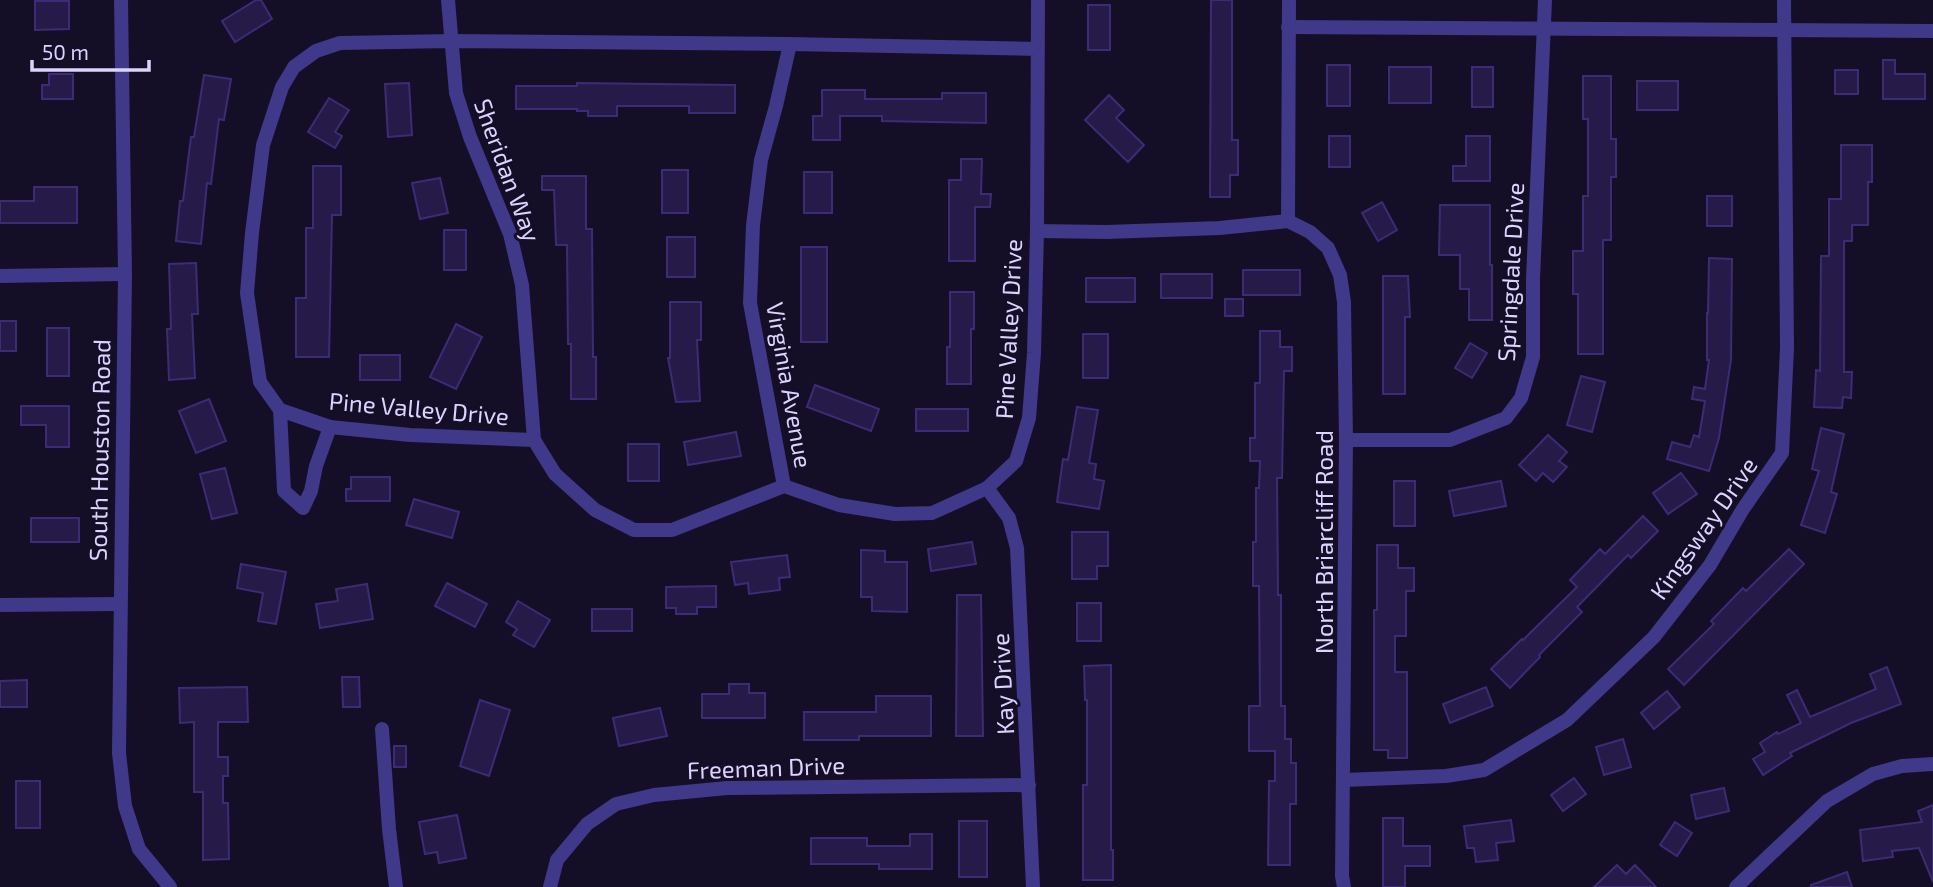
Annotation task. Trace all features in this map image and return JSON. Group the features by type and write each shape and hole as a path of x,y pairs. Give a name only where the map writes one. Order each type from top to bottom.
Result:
{"street":[{"name":"South Houston Road","path":"121,0 125,274 119,753 125,806 139,849 170,887"},
{"name":"Sheridan Way","path":"448,0 456,93 470,137 510,234 522,285 534,440"},
{"path":"330,427 316,466 311,491 303,508 284,491 280,410 260,382 247,293 263,145 282,87 294,67 316,51 340,43 451,41 1037,49 1038,0"},
{"path":"1037,231 1207,229 1288,221 1289,0"},
{"name":"Springdale Drive","path":"1346,440 1450,440 1506,418 1521,398 1533,356 1533,279 1545,0"},
{"name":"Kingsway Drive","path":"1344,780 1446,776 1484,770 1567,720 1654,637 1710,565 1743,509 1782,453 1787,348 1784,0"},
{"path":"1288,27 1933,31"},
{"name":"Virginia Avenue","path":"785,486 750,303 753,225 761,160 790,44"},
{"name":"Pine Valley Drive","path":"280,410 330,427 410,435 534,440 555,474 594,510 634,530 672,530 785,486 839,505 895,514 932,513 987,488 1016,461 1029,418 1034,353 1037,231 1037,49"},
{"name":"North Briarcliff Road","path":"1288,221 1310,232 1328,248 1340,275 1344,302 1344,887"},
{"path":"0,276 125,274"},
{"name":"Kay Drive","path":"987,488 1009,518 1017,548 1033,887"},
{"path":"0,605 120,604"},
{"path":"382,729 396,887"},
{"path":"1736,887 1827,801 1873,774 1902,766 1933,764"},
{"name":"Freeman Drive","path":"550,887 557,860 587,824 616,804 654,795 727,789 1029,785"}],"building":[{"path":"256,0 261,0 272,19 235,42 222,21"},
{"path":"1211,0 1232,0 1232,140 1238,140 1238,175 1230,175 1230,197 1210,197"},
{"path":"35,1 69,1 69,29 35,30"},
{"path":"1088,5 1110,5 1110,50 1088,50"},
{"path":"1883,60 1895,60 1895,74 1925,74 1925,99 1883,99"},
{"path":"1327,65 1350,65 1350,106 1327,106"},
{"path":"1389,67 1431,67 1431,103 1389,103"},
{"path":"1472,67 1493,67 1493,107 1472,107"},
{"path":"1835,70 1858,70 1858,94 1835,94"},
{"path":"49,74 73,74 73,99 42,99 42,85 49,85"},
{"path":"204,75 231,79 224,120 219,119 211,184 207,183 201,244 176,241 180,201 183,201 191,137 194,137"},
{"path":"1583,76 1611,76 1611,139 1616,139 1616,177 1611,177 1611,240 1603,240 1603,354 1578,354 1578,294 1573,294 1573,251 1583,251 1583,196 1588,196 1588,119 1583,119"},
{"path":"1637,81 1678,81 1678,110 1637,110"},
{"path":"409,83 412,135 388,137 385,84"},
{"path":"577,83 735,85 735,113 689,113 689,106 617,106 617,116 588,116 588,111 577,109 516,109 516,86 577,86"},
{"path":"822,90 865,90 865,99 942,99 942,93 986,93 986,123 882,121 882,116 840,116 840,140 813,140 813,116 822,116"},
{"path":"1109,95 1124,110 1116,118 1144,145 1128,162 1085,120"},
{"path":"329,98 349,110 335,132 342,136 335,148 308,132"},
{"path":"1329,136 1350,136 1350,167 1329,167"},
{"path":"1466,136 1490,136 1490,181 1453,181 1453,166 1466,166"},
{"path":"1841,145 1872,145 1872,182 1868,182 1868,225 1852,225 1852,241 1844,241 1844,372 1852,372 1851,398 1843,397 1842,408 1814,407 1816,370 1820,371 1821,256 1829,256 1829,199 1841,199"},
{"path":"961,159 982,159 981,194 991,194 990,207 975,207 975,261 949,261 949,180 961,180"},
{"path":"313,166 341,166 341,215 332,215 329,357 296,357 296,298 306,298 306,228 313,228"},
{"path":"662,170 688,170 688,213 662,213"},
{"path":"804,172 832,172 832,213 804,213"},
{"path":"542,176 586,176 586,229 592,229 596,399 571,399 567,245 556,245 554,190 542,190"},
{"path":"440,178 448,213 420,219 412,183"},
{"path":"34,187 77,187 77,223 0,223 0,201 34,201"},
{"path":"1707,196 1732,196 1732,226 1707,226"},
{"path":"1382,202 1397,230 1378,241 1362,213"},
{"path":"1440,205 1490,205 1492,320 1469,320 1469,289 1460,289 1460,255 1439,255"},
{"path":"444,230 466,230 466,270 444,270"},
{"path":"667,237 695,237 695,277 667,277"},
{"path":"801,247 827,247 827,342 801,342"},
{"path":"1709,258 1732,259 1731,360 1719,438 1709,471 1667,459 1672,442 1690,447 1694,435 1699,437 1705,401 1692,399 1694,387 1705,389 1709,360"},
{"path":"196,263 198,314 192,314 195,378 169,380 169,264"},
{"path":"1243,270 1300,270 1300,295 1243,295"},
{"path":"1161,274 1212,274 1212,298 1161,298"},
{"path":"1383,276 1408,276 1410,317 1405,317 1405,394 1383,394"},
{"path":"1086,278 1135,278 1135,302 1086,302"},
{"path":"950,292 974,292 971,384 947,384"},
{"path":"1225,299 1243,299 1243,316 1225,316"},
{"path":"670,302 701,302 701,340 697,340 700,401 676,402 668,358"},
{"path":"0,321 16,321 16,351 0,351"},
{"path":"456,324 482,337 456,389 430,377"},
{"path":"47,328 69,328 69,376 47,376"},
{"path":"1260,331 1280,331 1280,347 1292,347 1292,371 1284,371 1282,478 1277,478 1281,706 1285,706 1285,739 1291,739 1291,763 1296,763 1296,804 1290,804 1290,865 1268,865 1269,781 1275,781 1275,751 1249,751 1249,706 1260,706 1259,586 1253,586 1253,542 1256,542 1256,488 1259,488 1260,461 1250,461 1250,438 1255,438 1255,383 1260,383"},
{"path":"1083,334 1108,334 1108,378 1083,378"},
{"path":"1470,343 1487,353 1472,378 1455,368"},
{"path":"360,355 400,355 400,380 360,380"},
{"path":"1581,376 1605,382 1592,432 1567,425"},
{"path":"815,385 879,409 871,431 807,407"},
{"path":"209,399 226,441 196,453 179,411"},
{"path":"21,406 69,406 69,447 46,447 46,425 21,425"},
{"path":"1077,407 1098,410 1089,463 1096,464 1094,479 1104,481 1099,509 1057,502 1063,459 1068,460"},
{"path":"916,409 968,409 968,431 916,431"},
{"path":"1821,428 1844,434 1831,492 1837,494 1825,533 1801,525 1819,471 1812,469"},
{"path":"736,432 741,456 688,465 684,442"},
{"path":"1548,435 1567,452 1559,461 1567,467 1553,482 1543,473 1536,481 1519,465"},
{"path":"628,444 659,444 659,481 628,481"},
{"path":"225,468 237,513 212,519 200,474"},
{"path":"1681,473 1697,494 1668,514 1653,493"},
{"path":"351,477 390,477 390,501 346,501 346,489 351,489"},
{"path":"1394,481 1415,481 1415,526 1394,526"},
{"path":"1501,481 1506,506 1454,516 1449,491"},
{"path":"414,499 459,512 452,538 406,525"},
{"path":"1643,516 1658,531 1631,558 1628,555 1577,607 1582,612 1510,688 1491,669 1577,587 1570,580 1600,549 1605,554"},
{"path":"31,518 79,518 79,542 31,542"},
{"path":"1072,532 1108,532 1108,566 1097,566 1097,579 1072,579"},
{"path":"972,542 976,564 931,571 928,549"},
{"path":"1377,545 1398,545 1398,568 1414,568 1414,591 1406,591 1406,636 1395,636 1395,672 1407,672 1407,758 1388,758 1388,750 1374,750"},
{"path":"1789,549 1804,564 1684,685 1668,669 1714,624 1711,621 1743,588 1746,591"},
{"path":"861,550 885,551 885,562 907,562 907,612 872,611 872,597 861,597"},
{"path":"787,555 790,577 779,578 780,590 749,594 748,583 735,585 731,562"},
{"path":"241,564 286,572 276,624 258,621 263,593 237,588"},
{"path":"447,583 487,604 475,627 435,606"},
{"path":"367,584 373,619 320,628 316,604 338,601 336,589"},
{"path":"716,586 716,607 697,607 697,614 676,614 676,608 666,608 666,587"},
{"path":"957,595 981,595 983,736 956,736"},
{"path":"518,601 550,620 534,647 513,635 517,629 506,622"},
{"path":"1077,603 1101,603 1101,641 1077,641"},
{"path":"592,609 632,609 632,631 592,631"},
{"path":"1111,665 1113,880 1083,880 1083,785 1087,785 1087,700 1084,666"},
{"path":"1887,667 1901,704 1851,723 1790,753 1792,756 1763,775 1753,759 1765,752 1760,743 1777,732 1778,734 1801,723 1787,695 1797,690 1810,717 1876,689 1870,674"},
{"path":"342,677 359,677 360,707 343,707"},
{"path":"27,680 27,707 0,707 0,681"},
{"path":"729,684 749,684 749,693 765,693 765,718 702,718 702,694 729,694"},
{"path":"247,687 248,722 218,722 218,757 228,757 228,776 223,776 223,803 228,803 229,859 203,860 203,792 194,792 194,722 180,723 179,688"},
{"path":"1486,687 1493,706 1450,723 1443,704"},
{"path":"1667,691 1680,707 1654,729 1641,713"},
{"path":"876,696 931,696 931,736 859,736 859,740 804,740 804,712 876,712"},
{"path":"480,700 510,710 489,776 460,766"},
{"path":"660,708 667,736 619,746 613,718"},
{"path":"1623,739 1631,767 1604,775 1596,747"},
{"path":"394,746 406,746 406,767 394,767"},
{"path":"1574,778 1586,794 1563,811 1551,795"},
{"path":"16,781 40,781 40,828 16,828"},
{"path":"1724,788 1729,811 1696,819 1691,795"},
{"path":"1933,805 1933,882 1919,848 1892,851 1893,857 1863,861 1860,830 1922,822 1918,811"},
{"path":"457,815 466,858 439,863 437,852 425,854 419,822"},
{"path":"1383,818 1403,818 1403,846 1430,846 1430,866 1405,866 1405,887 1383,887"},
{"path":"1511,820 1514,841 1496,843 1498,860 1476,862 1474,848 1467,848 1464,826"},
{"path":"959,821 987,821 987,877 959,877"},
{"path":"1675,822 1692,833 1677,856 1660,845"},
{"path":"910,834 932,834 932,869 879,869 879,864 811,864 811,838 867,838 867,846 910,846"},
{"path":"1617,865 1626,874 1635,865 1656,887 1594,887"},
{"path":"1847,872 1852,887 1811,887 1811,885"}]}
